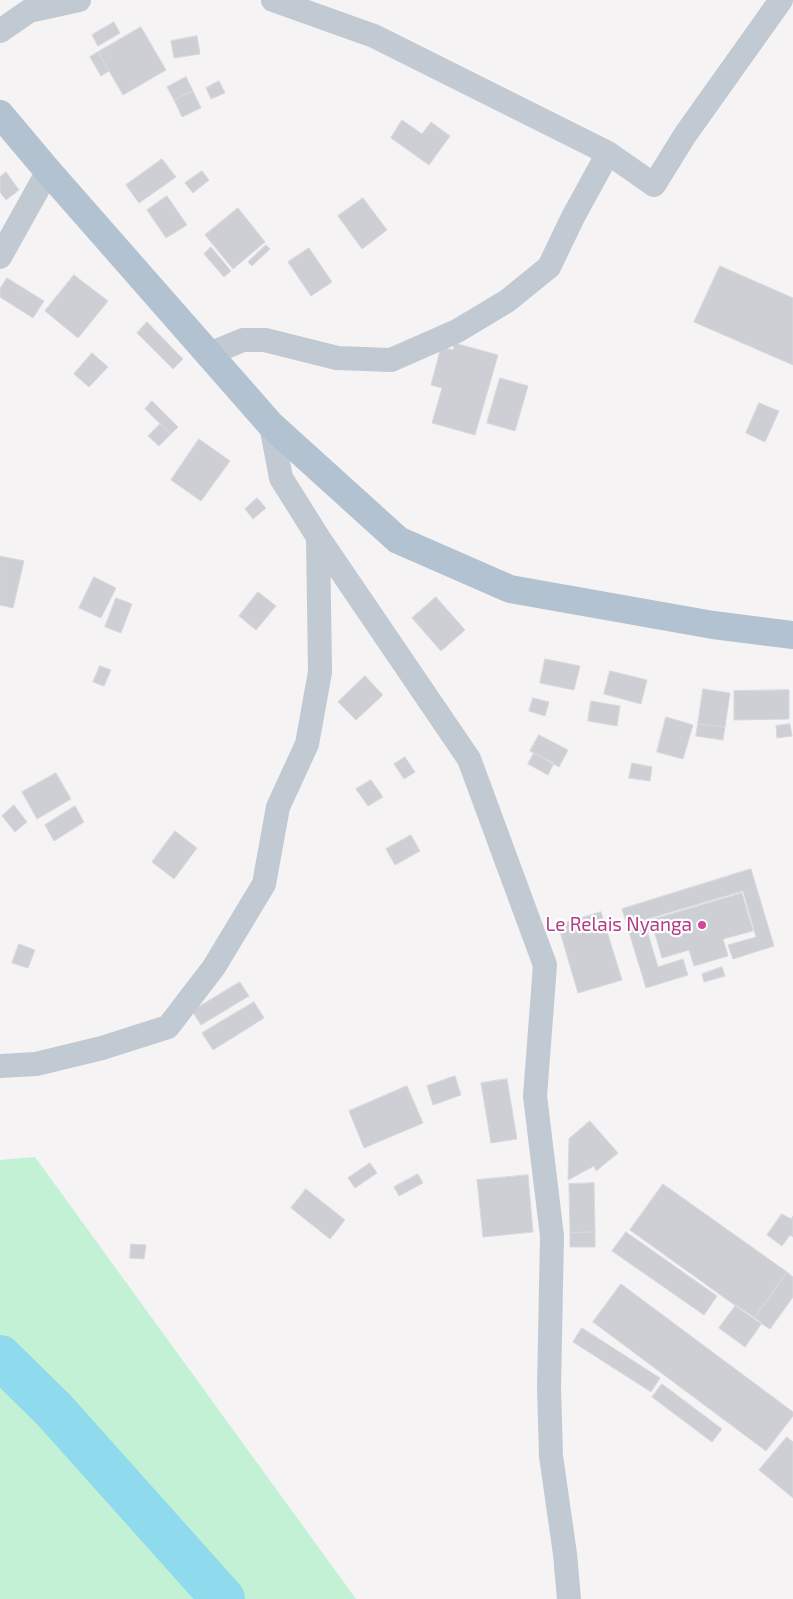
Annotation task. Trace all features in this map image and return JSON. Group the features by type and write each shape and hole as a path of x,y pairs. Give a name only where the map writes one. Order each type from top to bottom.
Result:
{"main road":[{"path":"0,114 48,172 270,425 398,540 510,589 713,625 793,635"}],"street":[{"path":"0,31 29,11 80,0"},
{"path":"273,0 374,36 608,154 654,185 685,135 781,0"},
{"path":"209,354 244,340 265,340 337,358 391,360 458,331 507,301 550,266 573,217 608,154"},
{"path":"0,257 48,172"},
{"path":"270,425 281,478 318,537 469,760 545,965 535,1096 552,1236 549,1386 551,1456 565,1554 569,1599"},
{"path":"0,1066 36,1064 102,1048 168,1027 214,967 264,884 278,806 307,744 320,672 318,537"}],"green space":[{"path":"35,1157 356,1599 0,1599 0,1160"}],"building":[{"path":"114,22 120,33 98,46 92,35"},
{"path":"141,27 166,70 123,95 98,52"},
{"path":"197,36 200,54 174,58 171,41"},
{"path":"98,52 109,71 101,76 90,57"},
{"path":"186,77 193,91 174,100 167,87"},
{"path":"219,81 225,93 211,99 206,88"},
{"path":"193,91 201,108 182,117 174,100"},
{"path":"402,120 422,134 431,122 450,136 429,165 391,138"},
{"path":"162,159 176,177 139,203 126,185"},
{"path":"202,171 209,180 193,193 185,183"},
{"path":"6,172 19,190 6,200 0,192 0,177"},
{"path":"167,196 187,225 166,238 147,210"},
{"path":"363,198 387,230 362,249 338,216"},
{"path":"238,208 265,242 233,269 205,235"},
{"path":"266,245 270,249 252,266 248,262"},
{"path":"211,247 231,271 224,277 204,254"},
{"path":"309,248 332,282 311,296 288,262"},
{"path":"720,266 793,298 793,365 694,322"},
{"path":"74,275 108,301 78,338 45,311"},
{"path":"7,278 44,301 33,318 0,297 0,289"},
{"path":"147,322 183,359 173,369 137,333"},
{"path":"454,343 498,355 475,435 432,423 442,388 431,385 441,347 453,350"},
{"path":"92,353 108,367 89,387 74,374"},
{"path":"500,378 528,386 515,431 487,423"},
{"path":"152,401 178,427 171,434 145,409"},
{"path":"759,403 779,411 765,442 746,433"},
{"path":"160,424 171,434 159,446 148,436"},
{"path":"199,439 230,461 201,501 171,480"},
{"path":"257,498 266,508 253,519 245,509"},
{"path":"0,556 24,561 13,608 0,605"},
{"path":"94,577 116,588 101,618 79,608"},
{"path":"258,592 276,606 256,630 239,616"},
{"path":"436,597 465,630 441,651 412,618"},
{"path":"116,598 132,604 121,633 105,627"},
{"path":"545,659 580,666 574,690 540,683"},
{"path":"100,666 111,670 104,686 93,682"},
{"path":"610,671 647,680 641,704 604,694"},
{"path":"365,676 383,695 356,720 338,702"},
{"path":"703,689 730,693 725,727 698,724"},
{"path":"789,690 789,719 734,720 734,691"},
{"path":"533,698 549,702 545,716 529,711"},
{"path":"591,701 620,706 617,726 588,721"},
{"path":"666,717 693,725 683,759 657,752"},
{"path":"698,724 725,727 723,740 696,736"},
{"path":"790,724 792,736 777,738 776,726"},
{"path":"539,735 568,750 559,767 530,751"},
{"path":"534,753 554,763 548,775 528,764"},
{"path":"405,757 415,772 404,779 394,764"},
{"path":"632,763 652,767 650,781 629,778"},
{"path":"56,773 71,799 37,819 22,792"},
{"path":"371,780 383,797 368,806 356,789"},
{"path":"14,805 27,822 15,832 2,816"},
{"path":"75,806 84,822 54,841 45,825"},
{"path":"175,831 197,848 174,879 152,862"},
{"path":"411,835 420,851 395,865 386,849"},
{"path":"751,869 774,946 733,959 728,945 756,937 743,891 644,920 658,967 683,959 688,975 646,988 622,909"},
{"name":"Le Relais Nyanga","path":"742,893 753,931 723,939 728,956 694,966 689,950 662,958 651,920"},
{"path":"601,912 622,980 578,993 558,925"},
{"path":"19,944 35,950 28,968 12,963"},
{"path":"722,967 725,976 704,982 702,974"},
{"path":"240,982 249,996 201,1025 192,1011"},
{"path":"254,1002 264,1018 213,1050 202,1033"},
{"path":"455,1076 461,1095 433,1105 427,1086"},
{"path":"507,1079 517,1139 491,1143 481,1083"},
{"path":"407,1086 423,1123 364,1148 349,1111"},
{"path":"590,1121 618,1153 596,1171 594,1166 568,1180 569,1139"},
{"path":"370,1163 377,1173 355,1188 348,1178"},
{"path":"418,1174 423,1183 399,1196 394,1187"},
{"path":"528,1175 533,1232 483,1237 477,1180"},
{"path":"594,1183 595,1232 570,1233 569,1184"},
{"path":"663,1184 787,1272 754,1319 630,1230"},
{"path":"306,1189 345,1220 330,1239 291,1208"},
{"path":"782,1214 791,1219 793,1216 793,1237 790,1235 782,1246 767,1235"},
{"path":"595,1232 595,1247 570,1247 570,1233"},
{"path":"626,1232 717,1296 704,1315 612,1251"},
{"path":"131,1244 146,1245 144,1259 130,1258"},
{"path":"787,1272 793,1277 793,1297 770,1329 754,1319"},
{"path":"621,1284 793,1412 793,1416 766,1451 593,1322"},
{"path":"736,1305 762,1323 745,1347 719,1328"},
{"path":"582,1328 660,1378 651,1392 573,1342"},
{"path":"662,1384 722,1429 712,1442 652,1397"},
{"path":"787,1437 793,1442 793,1498 759,1470"}],"waterway":[{"path":"0,1357 54,1410 223,1599"}],"place":[{"name":"Le Relais Nyanga","path":"702,925"}]}
